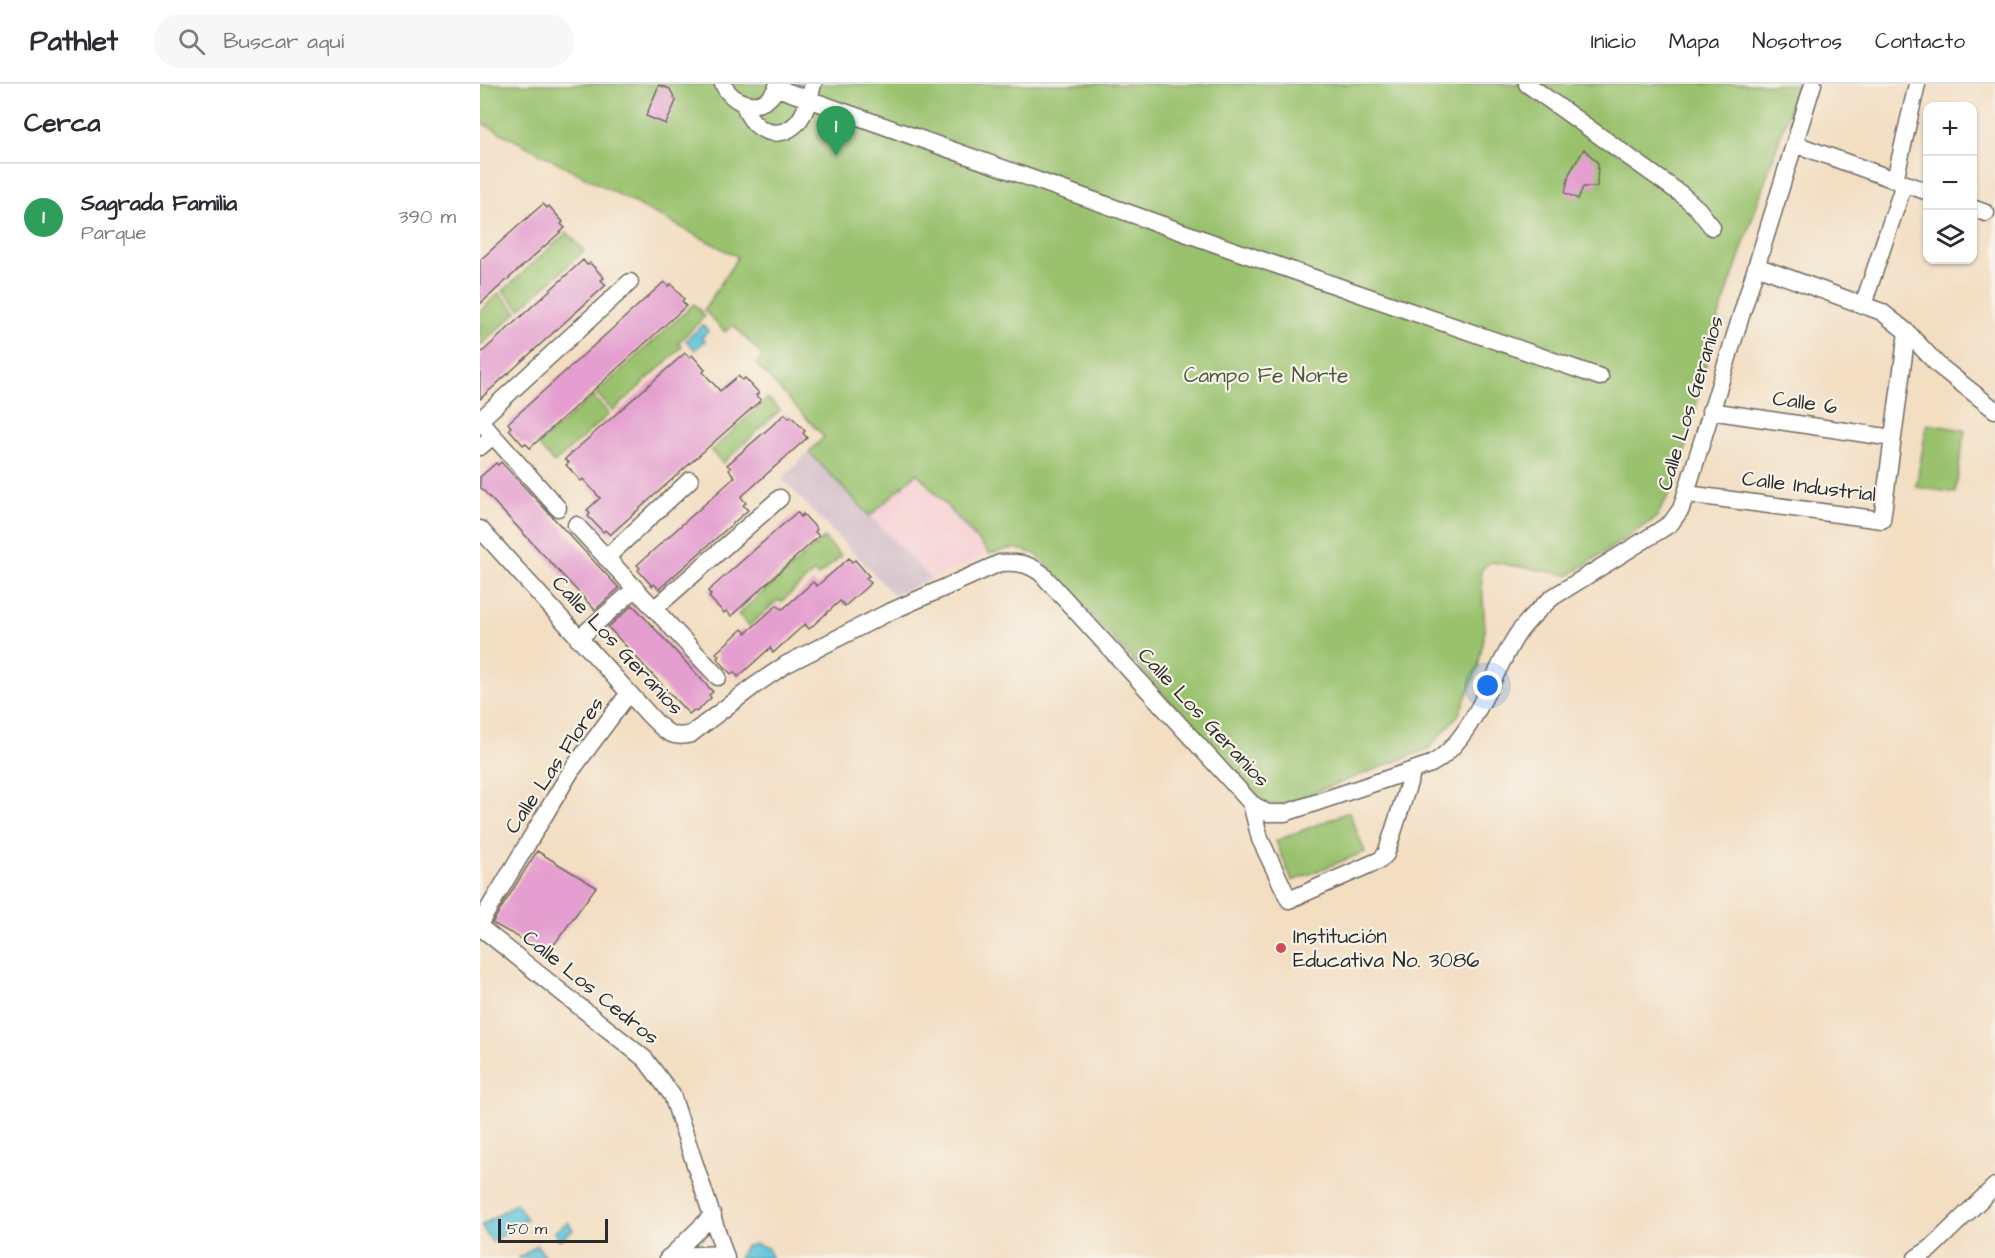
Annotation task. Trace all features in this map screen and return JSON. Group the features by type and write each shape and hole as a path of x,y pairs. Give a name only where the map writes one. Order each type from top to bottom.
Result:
{"street":[{"path":"723,84 735,100 753,104 768,99 777,86 811,92 1377,301 1600,377"},
{"path":"1527,84 1681,194 1698,209 1712,227"},
{"name":"Calle Los Geranios","path":"480,529 578,639 665,731 673,736 681,737 691,734 754,686 804,655 984,569 1000,563 1022,563 1041,573 1251,803 1267,813 1284,813 1413,770 1441,758 1449,751 1475,714 1515,638 1538,610 1553,597 1671,523 1681,508 1814,84"},
{"path":"1863,304 1900,182 1917,84"},
{"path":"744,103 746,113 760,129 780,132 798,122 811,92"},
{"path":"1795,144 1923,190"},
{"path":"1756,266 1882,312 1907,332 1938,365 1995,410"},
{"path":"558,508 480,421 630,282"},
{"name":"Calle Industrial","path":"1687,494 1882,519 1907,332"},
{"name":"Calle 6","path":"1710,411 1893,438"},
{"path":"480,447 493,436"},
{"path":"606,558 690,480"},
{"path":"654,609 780,498"},
{"path":"576,525 718,677"},
{"path":"578,639 635,589"},
{"name":"Calle Las Flores","path":"480,925 571,771 629,693"},
{"path":"1251,803 1260,839 1289,900 1380,860 1386,854 1413,770"},
{"name":"Calle Los Cedros","path":"480,925 645,1059 672,1095 725,1256"},
{"path":"1916,1258 1930,1249 1995,1186"},
{"path":"670,1257 713,1215"},
{"path":"670,1257 725,1256"}],"shaded area":[{"path":"809,452 931,579 894,595 782,479"},
{"path":"917,473 990,554 931,579 870,516"}],"green space":[{"name":"Campo Fe Norte","path":"480,84 1798,84 1713,334 1680,474 1656,518 1570,575 1490,562 1481,570 1485,629 1478,668 1459,714 1428,749 1279,806 1262,802 1036,554 1014,548 990,554 917,473 870,516 809,452 824,437 756,364 763,356 733,325 725,332 704,310 738,257 480,122"},
{"path":"567,232 584,251 520,309 503,291"},
{"path":"499,293 517,312 480,346 480,311"},
{"path":"694,304 705,316 678,343 682,347 613,411 596,393"},
{"path":"593,396 609,414 554,463 538,445"},
{"path":"768,398 780,410 723,463 711,451"},
{"path":"1927,424 1965,430 1955,493 1916,487"},
{"path":"824,538 841,556 818,576 814,572 781,602 778,600 749,626 738,614"},
{"path":"1349,812 1365,852 1292,881 1276,841"}],"water":[{"path":"703,325 708,331 702,337 705,341 695,350 686,340"},
{"path":"516,1203 527,1219 492,1242 481,1226"},
{"path":"568,1222 573,1230 560,1240 554,1232"},
{"path":"755,1244 768,1248 771,1258 739,1258 744,1247"},
{"path":"537,1245 544,1255 540,1258 519,1258"}],"building":[{"path":"659,85 670,89 676,101 666,124 646,116"},
{"path":"1584,149 1598,163 1597,187 1583,187 1578,199 1565,193 1569,174"},
{"path":"543,204 547,208 549,206 563,222 561,224 565,228 480,304 480,260"},
{"path":"583,260 587,265 590,263 595,268 604,278 601,280 606,285 480,399 480,354"},
{"path":"664,282 668,286 671,284 684,299 682,301 686,306 530,448 525,443 523,445 509,429 511,427 508,423"},
{"path":"685,353 689,357 692,355 720,391 738,376 742,380 745,378 759,393 756,395 761,400 610,535 605,530 603,532 588,516 590,514 587,510 600,498 566,465 569,463 565,459"},
{"path":"785,414 789,418 791,416 805,431 803,433 807,438 741,497 746,503 743,505 748,510 659,589 654,584 652,586 638,570 640,568 637,565 735,477 727,465"},
{"path":"501,462 619,588 595,610 480,487 480,477 496,463 498,465"},
{"path":"797,512 801,517 803,514 817,529 815,532 819,536 731,616 726,611 724,613 709,597 711,595 708,591"},
{"path":"849,558 852,562 855,560 869,576 866,578 871,583 845,606 840,601 809,629 805,624 773,653 770,648 738,677 734,672 731,674 717,658 719,656 716,653 742,629 746,633 777,605 781,609 784,608 813,582 817,586"},
{"path":"633,605 713,692 709,695 711,698 696,712 694,710 689,714 608,627"},
{"path":"537,851 596,887 548,953 492,923"}],"place":[{"name":"Sagrada Familia","path":"836,156"},
{"name":"Institución Educativa No. 3086","path":"1281,948"}]}
